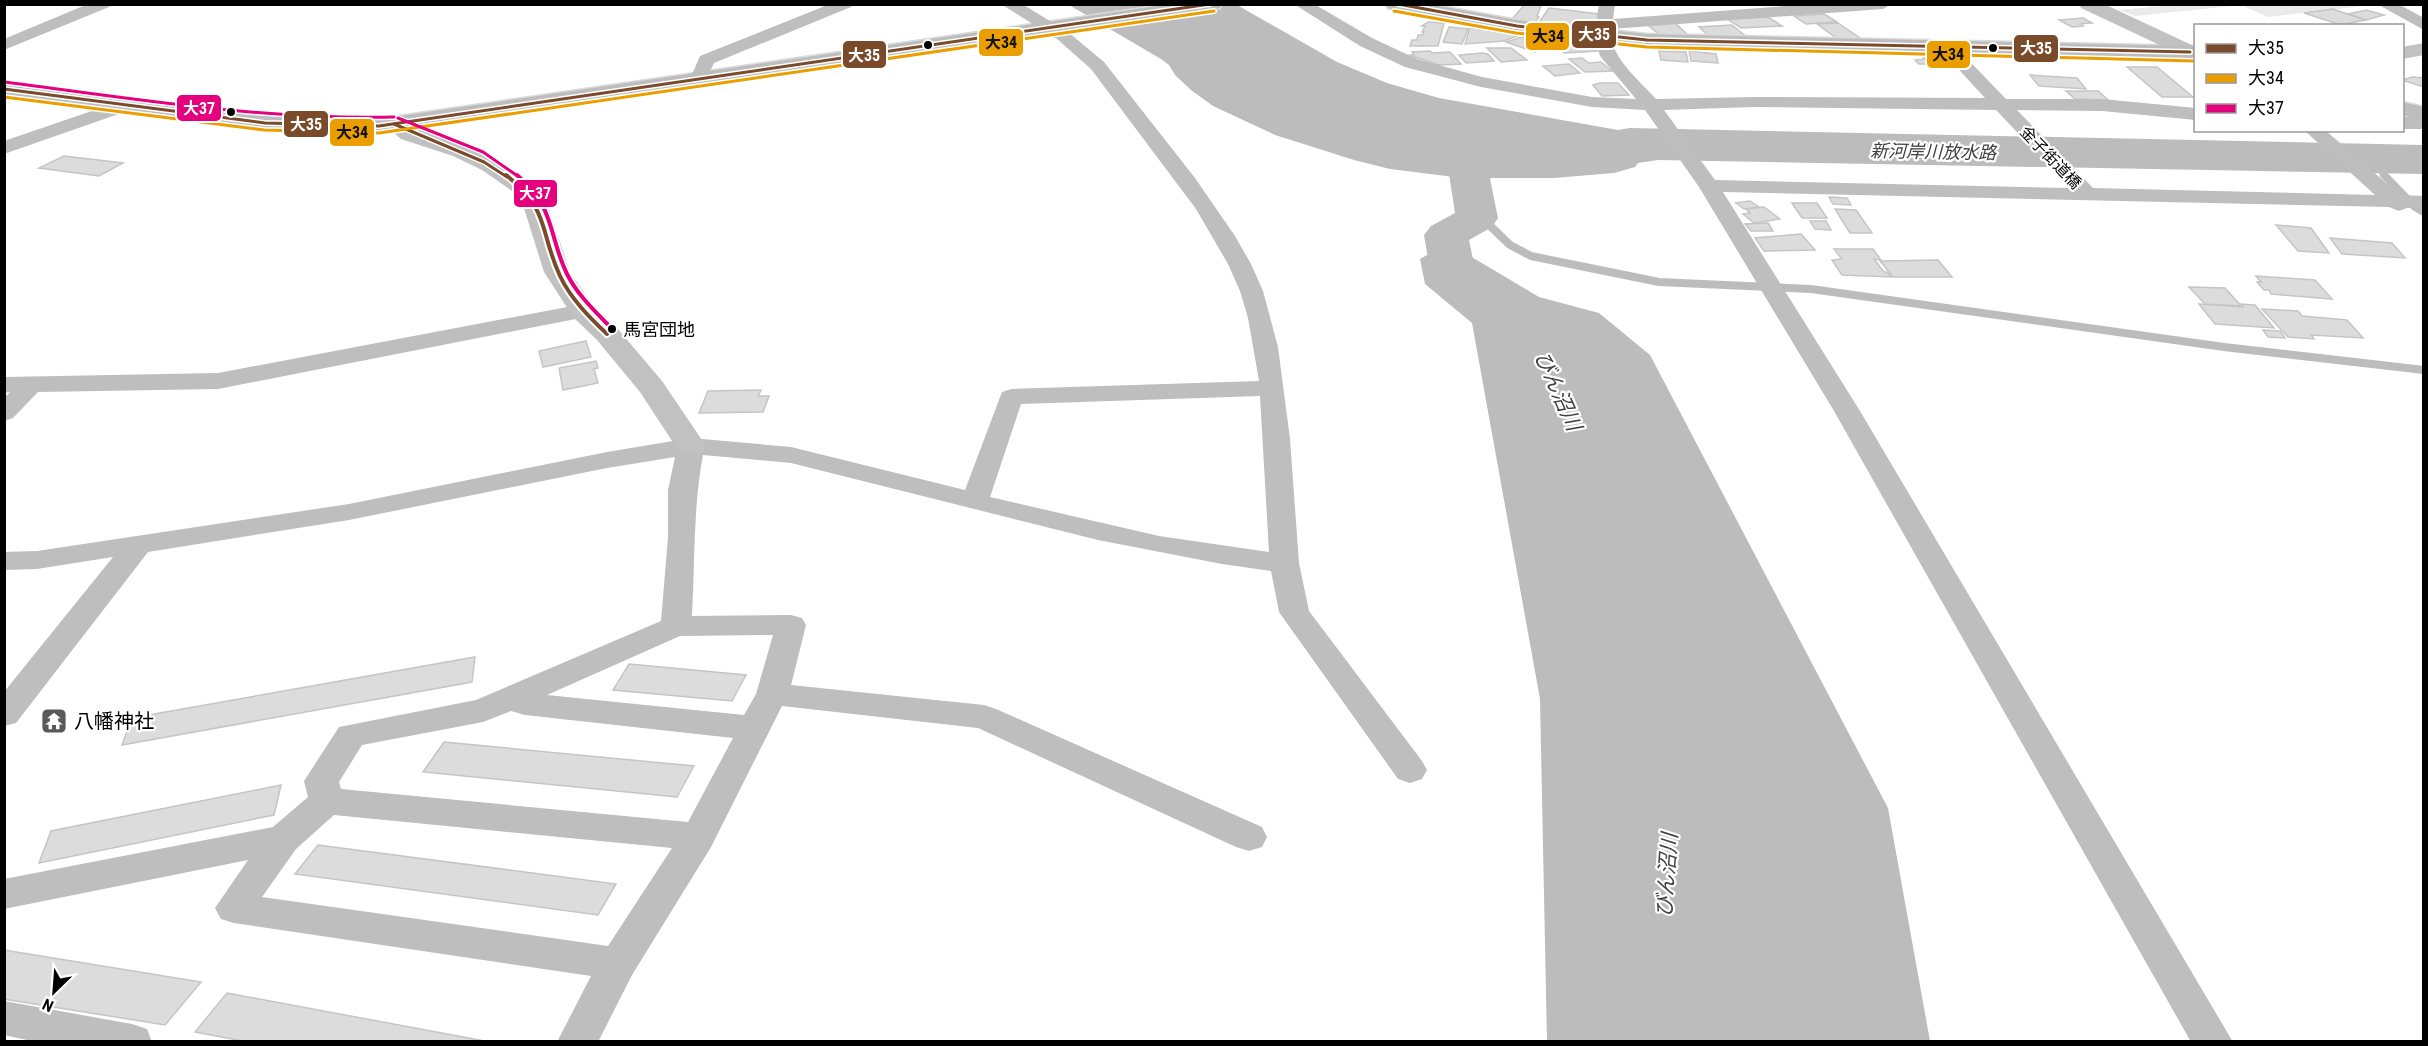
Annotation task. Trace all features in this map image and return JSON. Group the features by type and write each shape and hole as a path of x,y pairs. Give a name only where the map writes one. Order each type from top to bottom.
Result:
{"main road":[{"path":"4,89 265,123 342,127 394,124 1213,4"},
{"path":"1395,4 1516,27 1603,31 1678,41 2193,53"},
{"path":"2404,108 2424,114"}],"street":[{"path":"4,45 103,4"},
{"path":"699,79 706,60 845,4"},
{"path":"1009,4 1055,28 1092,60 1160,145 1224,238 1244,275 1260,317 1271,388 1284,563 1294,612 1410,770"},
{"path":"1302,4 1366,42 1411,63 1444,73 1535,93 1655,110 1754,102 2102,105 2194,114"},
{"path":"1607,4 1603,31 1609,56 1655,110 1706,183 1846,411 2163,960 2213,1041"},
{"path":"1603,31 1883,4"},
{"path":"2088,4 2193,53"},
{"path":"2385,4 2424,25"},
{"name":"金子街道橋","path":"1946,47 1998,104 2087,194"},
{"path":"2404,53 2424,49"},
{"path":"4,148 124,106"},
{"path":"2404,123 2424,123"},
{"path":"394,124 409,134 461,151 490,165 520,186 535,203 557,272 583,311 607,334 652,387 691,446 682,490 682,537 676,626"},
{"path":"2315,132 2387,196 2424,220"},
{"path":"1706,183 2087,194 2387,196 2424,202"},
{"path":"4,385 218,381 583,311"},
{"path":"4,413 30,386"},
{"path":"975,500 1011,397 1271,388"},
{"path":"4,561 37,560 349,512 607,460 691,446 731,447 791,455 1145,542 1242,559 1284,563"},
{"path":"4,715 138,545"},
{"path":"327,801 321,781 351,735 483,710 676,626 791,625 772,694 698,837 618,964 577,1041"},
{"path":"772,694 984,717 1249,837"},
{"path":"511,698 525,705 754,728"},
{"path":"618,964 234,908 283,839 327,801 698,837"},
{"path":"4,894 283,839"},
{"path":"4,1018 132,1041"}],"shaded area":[{"path":"2173,4 2370,5 2268,17 2241,5 2135,16 2119,10"}],"water":[{"name":"新河岸川放水路","path":"1069,5 1237,5 1337,62 1387,83 1439,98 1618,130 1630,128 2423,145 2423,174 1658,160 1638,163 1635,167 1614,173 1554,178 1491,178 1486,185 1481,185 1481,201 1470,201 1467,185 1460,184 1454,177 1390,169 1354,160 1275,135 1213,106 1191,90 1161,59"},
{"path":"1448,243 1539,297 1599,313 1650,355 1888,808 1930,1041 1547,1041 1540,699 1472,323 1425,284 1420,259"}],"building":[{"path":"1525,4 1541,6 1537,16 1539,17 1534,23 1512,19"},
{"path":"1549,8 1599,14 1597,23 1594,27 1589,27 1587,31 1538,24"},
{"path":"2333,9 2365,20 2338,24 2304,13"},
{"path":"2366,10 2384,15 2366,20 2349,14"},
{"path":"1824,14 1837,22 1806,24 1794,16"},
{"path":"1768,17 1782,26 1741,28 1727,19"},
{"path":"2083,18 2092,23 2072,27 2059,20"},
{"path":"1428,22 1444,23 1438,46 1410,46 1412,40 1417,40 1418,35 1423,35 1425,26 1422,26"},
{"path":"1675,23 1688,35 1661,36 1648,25"},
{"path":"1838,23 1860,38 1839,40 1817,24"},
{"path":"1732,25 1747,37 1711,38 1699,27"},
{"path":"1449,27 1468,29 1462,44 1443,42"},
{"path":"1470,27 1525,33 1504,41 1465,44"},
{"path":"1522,37 1550,47 1535,52 1506,42"},
{"path":"1589,44 1597,51 1564,53 1558,47"},
{"path":"1487,48 1511,48 1527,60 1501,62"},
{"path":"1430,51 1432,53 1450,52 1461,64 1439,65 1409,55 1414,55 1412,52"},
{"path":"1659,51 1686,52 1688,62 1661,60"},
{"path":"1689,51 1716,54 1718,63 1691,61"},
{"path":"1488,54 1494,61 1466,63 1459,55"},
{"path":"1923,57 1946,59 1951,64 1919,64 1915,60 1925,59"},
{"path":"1582,58 1589,63 1601,62 1612,71 1585,72 1569,59"},
{"path":"1569,64 1580,73 1555,76 1543,66"},
{"path":"2127,67 2157,67 2193,97 2162,97"},
{"path":"2030,75 2077,78 2086,89 2039,86"},
{"path":"2412,77 2424,78 2424,87 2404,81"},
{"path":"1618,83 1629,95 1602,96 1593,85"},
{"path":"2066,91 2098,91 2108,100 2075,99"},
{"path":"64,156 123,163 99,176 39,168"},
{"path":"1829,197 1847,198 1851,205 1833,204"},
{"path":"1750,201 1759,207 1744,209 1736,203"},
{"path":"1792,203 1817,203 1827,218 1802,218"},
{"path":"1764,207 1780,219 1754,223 1743,214 1750,213 1746,209"},
{"path":"1835,209 1856,210 1872,233 1850,233"},
{"path":"1810,221 1826,221 1831,230 1815,229"},
{"path":"1768,223 1773,231 1751,231 1745,224"},
{"path":"2276,225 2311,228 2329,253 2298,251"},
{"path":"1801,234 1815,250 1764,251 1755,238"},
{"path":"2330,238 2392,243 2405,258 2342,254"},
{"path":"1834,249 1873,249 1881,260 1874,259 1891,277 1842,275 1832,260 1842,259"},
{"path":"1938,260 1952,277 1893,277 1880,261"},
{"path":"2256,276 2315,280 2332,299 2271,294 2257,282 2261,282"},
{"path":"2189,287 2225,288 2241,306 2205,304"},
{"path":"2199,304 2243,307 2241,304 2255,305 2274,328 2215,324"},
{"path":"2262,309 2298,311 2302,316 2347,320 2363,338 2311,335 2314,339 2288,337"},
{"path":"2263,330 2280,331 2285,338 2268,337"},
{"path":"586,341 591,357 543,367 539,351"},
{"path":"596,361 598,368 594,369 598,383 563,390 559,368"},
{"path":"761,390 758,396 769,396 763,412 699,413 708,391"},
{"path":"475,657 472,682 122,745 132,718"},
{"path":"629,664 746,675 732,701 613,690"},
{"path":"444,742 694,766 677,797 423,772"},
{"path":"281,785 274,815 39,863 51,831"},
{"path":"318,845 616,884 598,915 295,874"},
{"path":"4,950 201,982 165,1025 4,999"},
{"path":"227,993 490,1042 248,1042 195,1032"}],"waterway":[{"name":"びん沼川","path":"1441,134 1469,174 1477,218 1446,235 1454,276 1494,299"},
{"path":"2375,166 2384,175"},
{"path":"2384,175 2415,207 2424,212"},
{"path":"1477,218 1482,218 1510,245 1531,256 1659,282 1811,289 2224,347 2424,370"}],"transit line":[{"name":"大35","path":"4,89 265,123 379,126 1210,4"},
{"name":"大35","path":"1398,4 1517,26 1647,40 2190,52"},
{"name":"大34","path":"4,97 264,130 379,133 1214,11"},
{"name":"大34","path":"1394,11 1516,33 1647,47 2194,61"},
{"name":"大37","path":"5,82 248,113 297,117 394,117"},
{"name":"大37","path":"398,118 483,152 503,164 529,187 547,211 564,267 573,285 612,329"},
{"name":"大35","path":"394,124 412,134 484,162 517,185 532,201 541,216 557,269 566,287 585,312 607,334"}],"place":[{"name":"馬宮団地","path":"612,329"},
{"name":"八幡神社","path":"54,721"}]}
